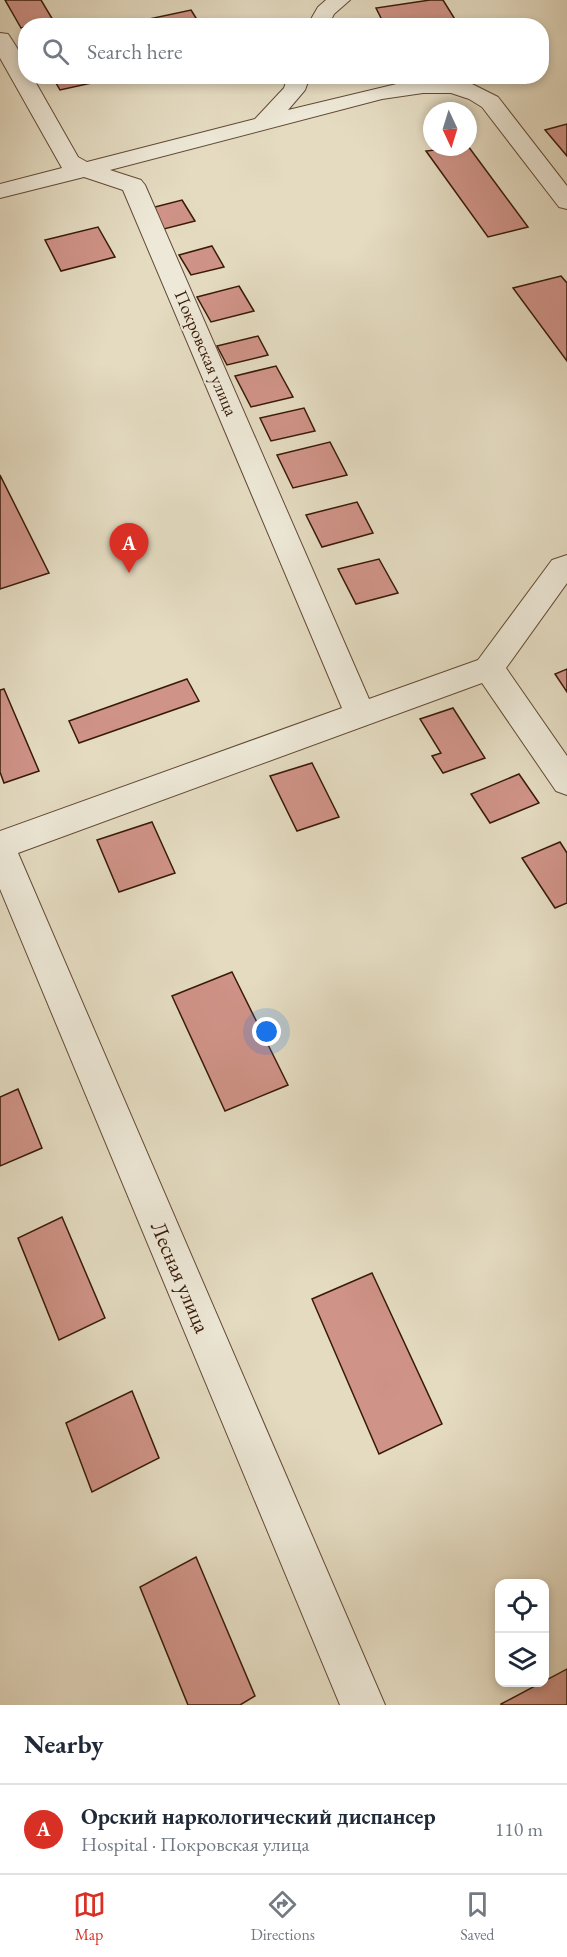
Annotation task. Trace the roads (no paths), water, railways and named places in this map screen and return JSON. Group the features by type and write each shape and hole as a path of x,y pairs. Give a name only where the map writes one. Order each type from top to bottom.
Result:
{"street":[{"path":"321,18 325,11 339,0"},
{"name":"Покровская улица","path":"0,39 18,71"},
{"name":"Покровская улица","path":"25,84 69,162 84,170 134,185 360,713"},
{"path":"263,123 294,90 296,84"},
{"path":"0,191 381,93 445,84 477,92 490,102 567,202"},
{"path":"0,847 360,713 489,668 562,568 567,566"},
{"path":"489,668 567,782"},
{"name":"Лесная улица","path":"0,847 363,1705"}],"place":[{"name":"Орский наркологический диспансер","path":"129,573"}]}
